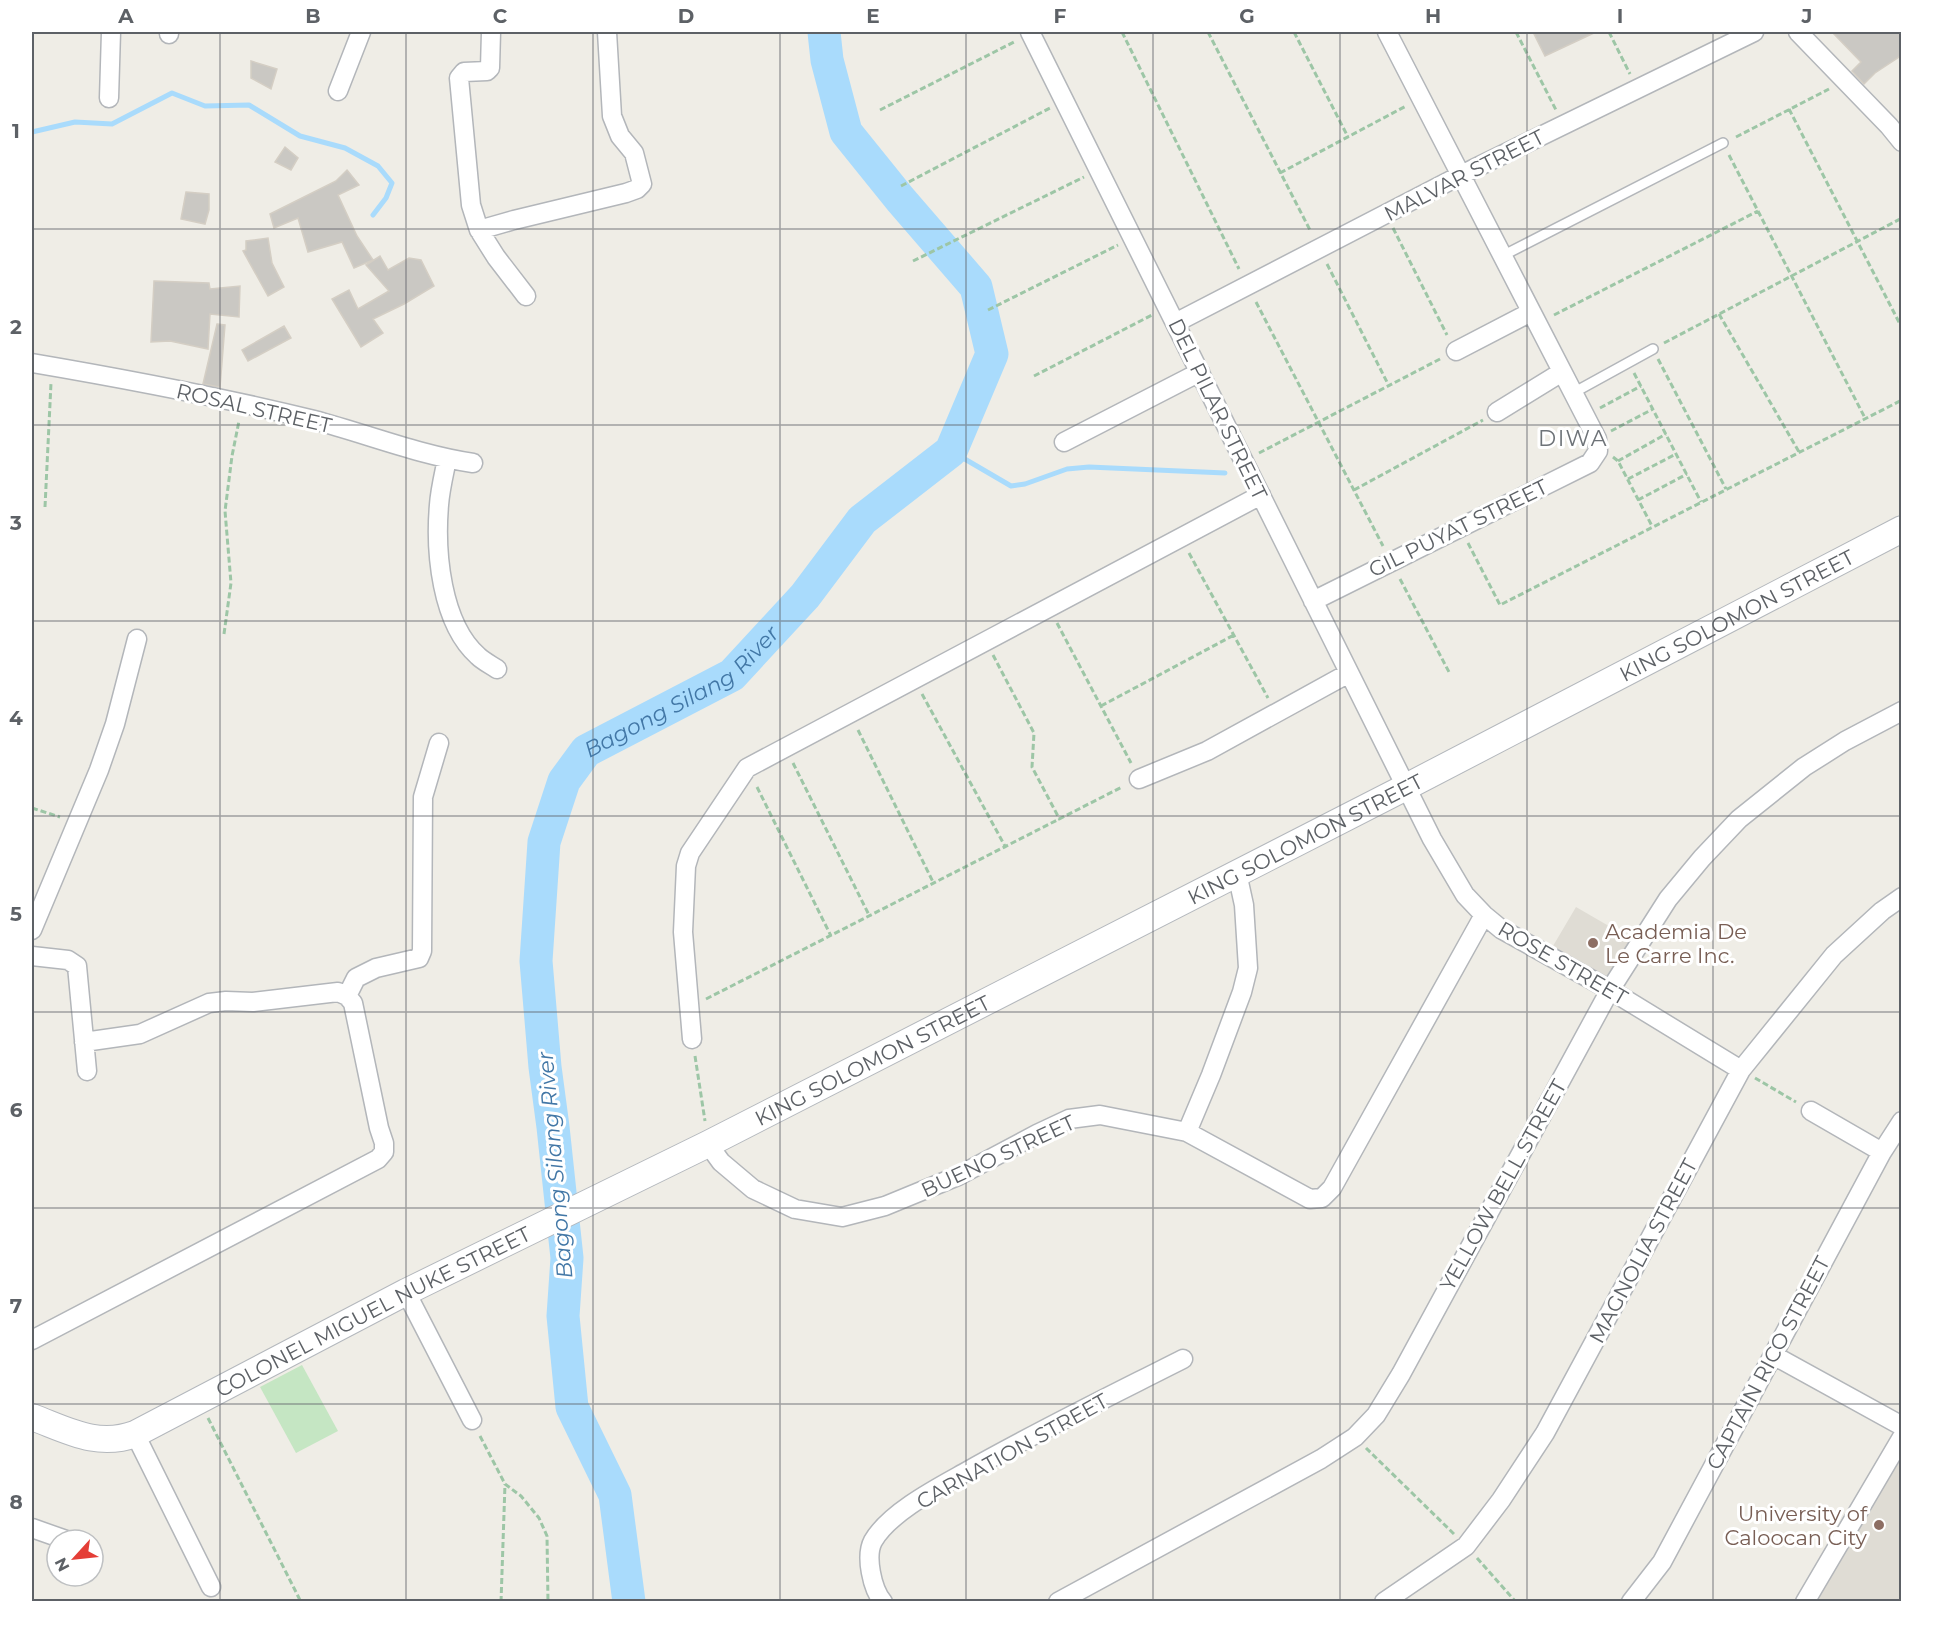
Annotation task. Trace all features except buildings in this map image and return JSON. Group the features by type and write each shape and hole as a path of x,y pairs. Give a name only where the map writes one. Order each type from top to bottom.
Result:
{"street":[{"path":"109,98 111,32"},
{"path":"338,91 361,32"},
{"path":"491,32 490,68 487,71 464,72 459,78 470,198 479,230 496,257 526,296"},
{"path":"479,230 626,193 637,189 642,184 634,153 620,136 612,116 607,32"},
{"name":"DEL PILAR STREET","path":"1031,32 1406,787"},
{"path":"1387,32 1585,416 1597,445"},
{"name":"MALVAR STREET","path":"1171,315 1248,285 1461,175 1754,32"},
{"path":"1798,32 1846,80 1895,121 1902,142"},
{"path":"1456,351 1534,318"},
{"name":"ROSAL STREET","path":"32,363 147,383 242,404 316,421 447,459 473,463"},
{"path":"1064,442 1200,372"},
{"path":"1497,412 1562,372"},
{"name":"GIL PUYAT STREET","path":"1313,601 1590,463 1597,445"},
{"path":"447,459 439,505 439,543 443,583 451,618 464,640 478,657 497,669"},
{"path":"692,1040 682,932 686,866 690,853 747,768 1261,495"},
{"name":"KING SOLOMON STREET","path":"708,1143 1406,787 1902,529"},
{"path":"32,930 116,724 137,639"},
{"path":"1139,779 1207,751 1349,673"},
{"name":"YELLOW BELL STREET","path":"1058,1602 1321,1459 1355,1437 1376,1415 1401,1374 1610,990 1668,899 1739,819 1804,766 1902,711"},
{"path":"347,996 356,978 376,968 419,958 422,951 423,797 439,743"},
{"name":"ROSE STREET","path":"1406,787 1465,895 1501,930 1610,990 1741,1070"},
{"path":"1187,1132 1211,1076 1242,992 1248,968 1244,905 1237,873"},
{"name":"MAGNOLIA STREET","path":"1384,1602 1466,1546 1501,1500 1545,1433 1741,1070 1834,955 1882,911 1902,897"},
{"name":"BUENO STREET","path":"708,1143 721,1162 753,1189 795,1209 843,1217 885,1206 958,1176 1069,1119 1100,1115 1187,1132 1310,1199 1322,1198 1332,1188 1484,915"},
{"path":"32,956 61,958 75,964 78,973 87,1071"},
{"path":"32,1340 383,1155 384,1143 353,1003 347,996 338,992 253,1002 216,1001 202,1005 140,1034 84,1042"},
{"path":"1811,1112 1882,1152"},
{"name":"CAPTAIN RICO STREET","path":"1631,1602 1662,1562 1882,1152 1902,1121"},
{"name":"COLONEL MIGUEL NUKE STREET","path":"32,1417 89,1437 106,1440 120,1439 135,1434 406,1292 708,1143"},
{"path":"406,1292 472,1420"},
{"path":"1773,1355 1902,1426"},
{"name":"CARNATION STREET","path":"883,1602 879,1598 869,1572 872,1542 894,1517 930,1492 998,1454 1183,1359"},
{"path":"135,1434 211,1587"},
{"path":"1805,1602 1902,1437"}],"lane":[{"path":"1502,256 1723,144"},
{"path":"1573,393 1653,349"}],"path":[{"path":"880,110 1031,32"},
{"path":"1122,32 1248,285 1449,672"},
{"path":"1208,32 1389,386"},
{"path":"1294,32 1348,137"},
{"path":"1516,32 1564,125"},
{"path":"1609,32 1637,89"},
{"path":"1846,80 1723,144 1866,418"},
{"path":"1280,173 1421,98"},
{"path":"901,186 1065,100"},
{"path":"1789,109 1902,328"},
{"path":"913,261 1099,170"},
{"path":"1534,318 1758,211"},
{"path":"1244,460 1456,351 1386,214"},
{"path":"1726,489 1653,349 1902,218"},
{"path":"988,310 1133,238"},
{"path":"1719,314 1799,452"},
{"path":"1034,376 1171,315"},
{"path":"1628,363 1701,502"},
{"path":"45,507 51,366"},
{"path":"1585,416 1641,386"},
{"path":"1459,527 1500,605 1902,400"},
{"path":"224,634 231,584 225,511 242,404"},
{"path":"1652,526 1618,461 1597,445 1653,409"},
{"path":"1354,490 1497,412"},
{"path":"1618,461 1666,434"},
{"path":"1628,480 1676,454"},
{"path":"1638,500 1687,474"},
{"path":"1181,537 1276,712"},
{"path":"688,1008 1139,779 1049,607"},
{"path":"1101,706 1234,635"},
{"path":"986,641 1034,733 1032,766 1060,820"},
{"path":"914,679 1006,848"},
{"path":"850,714 934,885"},
{"path":"785,748 870,917"},
{"path":"747,768 831,936"},
{"path":"32,808 76,823"},
{"path":"692,1040 708,1143"},
{"path":"1741,1070 1811,1112"},
{"path":"199,1401 301,1602"},
{"path":"472,1420 505,1484 521,1496 539,1518 547,1536 548,1602"},
{"path":"1355,1437 1466,1546 1516,1602"},
{"path":"501,1602 505,1484"}],"shaded area":[{"name":"Academia De Le Carre Inc.","path":"1576,907 1633,940 1610,980 1553,946"},
{"name":"University of Caloocan City","path":"1901,1448 1901,1601 1811,1601"}],"green space":[{"path":"302,1365 338,1431 296,1453 260,1387"}],"waterway":[{"name":"Bagong Silang River","path":"629,1602 615,1495 572,1407 563,1316 567,1258 545,1067 536,961 544,842 564,781 586,751 732,675 805,596 862,520 951,451 992,354 976,287 846,132 827,60 824,32"},
{"path":"32,132 75,122 112,124 172,93 205,106 249,105 300,136 345,148 378,166 392,183 386,198 373,215"},
{"path":"951,451 1011,486 1025,484 1067,469 1089,467 1225,473"}],"place":[{"name":"Academia De Le Carre Inc.","path":"1593,943"},
{"name":"University of Caloocan City","path":"1879,1525"}],"district":[{"name":"DIWA","path":"1573,438"}]}
